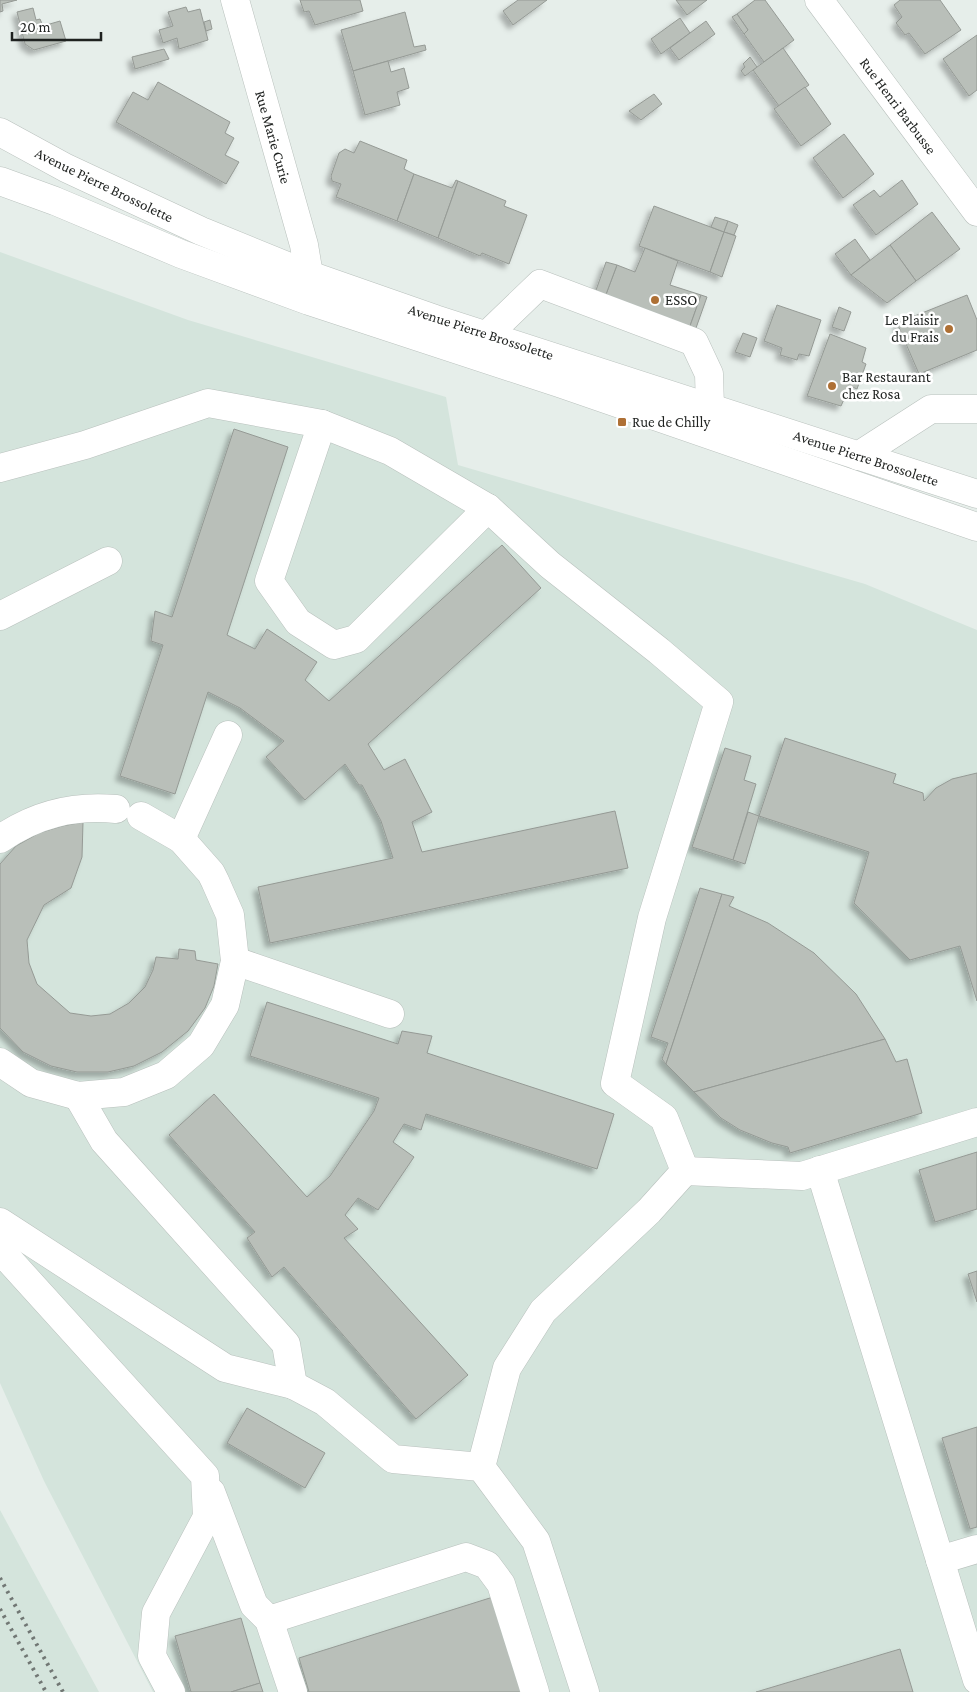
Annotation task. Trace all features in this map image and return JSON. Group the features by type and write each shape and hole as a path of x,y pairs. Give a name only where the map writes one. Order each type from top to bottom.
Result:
{"main road":[{"name":"Rue Marie Curie","path":"235,0 304,245 309,275"},
{"name":"Rue Henri Barbusse","path":"819,0 977,212"},
{"name":"Avenue Pierre Brossolette","path":"0,132 66,168 183,223 309,275 487,335 977,494"},
{"name":"Avenue Pierre Brossolette","path":"0,181 55,201 181,254 308,301 559,383 977,527"},
{"path":"487,335 540,284 694,342 708,374 710,407"},
{"path":"0,468 85,445 208,403 322,424 390,451 488,508 550,565 660,651 719,702 652,918 615,1083 664,1118 685,1172"},
{"path":"858,456 931,409 977,409"},
{"path":"322,424 269,581 298,622 334,645 356,639 488,508"},
{"path":"0,616 108,561"},
{"path":"180,839 228,735"},
{"path":"0,839 44,815 92,807 128,813 180,839 211,873 215,881 230,915 235,961 225,1005 201,1045 166,1075 124,1092 78,1096 31,1083 0,1062"},
{"path":"235,961 390,1014"},
{"path":"78,1096 104,1141 286,1344 292,1385"},
{"path":"481,1467 507,1368 543,1311 649,1211 685,1172 802,1176 977,1122"},
{"path":"820,1170 977,1680"},
{"path":"0,1222 225,1368 292,1385 325,1402 393,1459 481,1467 536,1541 584,1692"},
{"path":"0,1250 205,1476 254,1605 269,1620 293,1692"},
{"path":"171,1692 152,1656 156,1613 207,1517 205,1476"},
{"path":"940,1560 977,1549"},
{"path":"269,1620 466,1557 487,1565 501,1584 535,1692"}],"shaded area":[{"path":"0,252 188,320 446,397 458,465 865,584 977,630 977,1692 153,1692 44,1481 0,1383"},
{"path":"0,1510 99,1692 0,1692"}],"building":[{"path":"0,0 17,0 2,4 3,11 0,12"},
{"path":"300,0 360,0 363,11 315,25 309,11 304,12"},
{"path":"518,0 547,0 513,25 503,11"},
{"path":"676,0 707,0 687,15"},
{"path":"755,0 765,0 794,40 764,62 744,34 748,30 737,14"},
{"path":"900,0 940,0 961,30 925,54 909,33 905,35 896,23 902,17 894,5"},
{"path":"186,7 188,12 200,9 208,40 179,49 177,38 163,43 159,30 173,26 168,12"},
{"path":"33,8 36,20 40,19 43,26 60,21 66,41 34,50 25,44 17,12"},
{"path":"405,12 414,47 425,45 426,50 353,71 341,30"},
{"path":"737,14 748,30 744,34 732,17"},
{"path":"680,18 690,33 661,54 651,39"},
{"path":"210,20 212,29 206,31 204,22"},
{"path":"706,21 715,34 679,60 670,48"},
{"path":"977,35 977,90 969,96 943,59"},
{"path":"783,48 809,85 779,106 753,70"},
{"path":"164,49 169,59 135,69 132,57"},
{"path":"750,57 757,67 745,76 741,71 745,67 743,64"},
{"path":"388,61 391,72 404,68 409,88 397,92 400,105 365,115 353,71"},
{"path":"158,82 230,122 225,133 234,138 225,155 239,162 226,184 116,122 133,92 148,100"},
{"path":"805,87 831,124 801,146 774,109"},
{"path":"654,94 662,104 641,120 629,111"},
{"path":"844,134 874,174 843,198 813,158"},
{"path":"360,141 407,160 404,169 414,174 397,221 336,197 341,184 332,181 331,176 339,153 345,149 354,153"},
{"path":"414,174 452,188 456,180 458,181 438,238 397,221"},
{"path":"902,180 918,204 876,235 853,205 874,190 880,197"},
{"path":"458,181 506,201 504,206 527,215 509,264 482,253 480,256 438,238"},
{"path":"654,206 724,232 710,272 639,246"},
{"path":"932,212 960,249 916,281 890,245"},
{"path":"715,217 728,221 724,232 711,227"},
{"path":"728,221 738,225 734,235 724,232"},
{"path":"724,232 736,236 722,277 710,272"},
{"path":"855,239 870,260 851,275 835,254"},
{"path":"890,245 916,281 887,303 851,275"},
{"path":"645,248 678,261 670,285 701,295 690,326 605,297 617,265 635,272"},
{"path":"606,262 617,265 605,297 595,293"},
{"path":"701,295 707,297 696,328 690,326"},
{"path":"967,295 977,320 977,350 919,374 897,323"},
{"path":"777,305 821,320 809,356 799,354 797,360 780,355 782,348 764,341"},
{"path":"839,307 851,312 844,331 832,327"},
{"path":"743,333 757,338 750,357 735,352"},
{"path":"830,334 866,348 862,362 866,364 857,389 850,386 841,406 807,396"},
{"path":"234,429 288,447 227,635 255,649 267,629 317,662 305,680 329,701 502,545 541,588 368,744 384,770 405,759 432,812 412,822 422,852 615,811 628,868 270,943 258,887 393,858 381,821 362,785 359,785 345,764 305,800 266,757 284,741 240,708 208,692 175,794 120,776 163,645 151,641 155,611 172,617"},
{"path":"785,738 896,774 893,783 923,793 924,801 936,788 952,779 977,773 977,1001 960,946 910,960 854,903 869,852 759,816"},
{"path":"725,748 751,756 744,780 756,784 733,860 692,847"},
{"path":"748,812 759,816 745,864 733,860"},
{"path":"83,822 82,857 71,888 44,905 27,940 29,963 37,984 70,1013 91,1016 110,1014 129,1003 145,987 153,970 156,957 178,959 179,949 195,951 196,960 218,964 214,986 205,1008 188,1031 162,1052 134,1066 108,1072 77,1072 51,1066 23,1052 0,1028 0,864 16,846 39,833"},
{"path":"700,888 722,894 666,1064 662,1059 668,1043 651,1037"},
{"path":"722,894 734,897 729,906 768,923 814,953 856,994 885,1039 694,1092 666,1064"},
{"path":"267,1002 398,1044 402,1031 432,1036 427,1053 614,1114 597,1169 426,1114 421,1130 404,1124 393,1142 414,1157 378,1210 358,1198 345,1215 358,1229 344,1238 468,1375 416,1419 284,1267 272,1277 247,1238 255,1232 169,1135 214,1094 307,1197 330,1176 374,1111 379,1098 250,1056"},
{"path":"885,1039 896,1062 907,1059 922,1113 790,1153 788,1147 772,1143 740,1130 721,1118 694,1092"},
{"path":"977,1152 977,1209 935,1222 919,1170"},
{"path":"977,1271 977,1302 968,1274"},
{"path":"247,1408 325,1453 305,1488 227,1443"},
{"path":"977,1427 977,1527 970,1529 942,1438"},
{"path":"493,1597 523,1692 309,1692 299,1658"},
{"path":"241,1618 260,1683 231,1692 191,1692 175,1636"},
{"path":"900,1649 913,1692 756,1692"},
{"path":"260,1683 263,1692 231,1692"}],"railway":[{"path":"0,1578 63,1692"},
{"path":"0,1609 46,1692"}],"place":[{"name":"ESSO","path":"655,300"},
{"name":"Le Plaisir du Frais","path":"949,329"},
{"name":"Bar Restaurant chez Rosa","path":"832,386"},
{"name":"Rue de Chilly","path":"622,422"}]}
